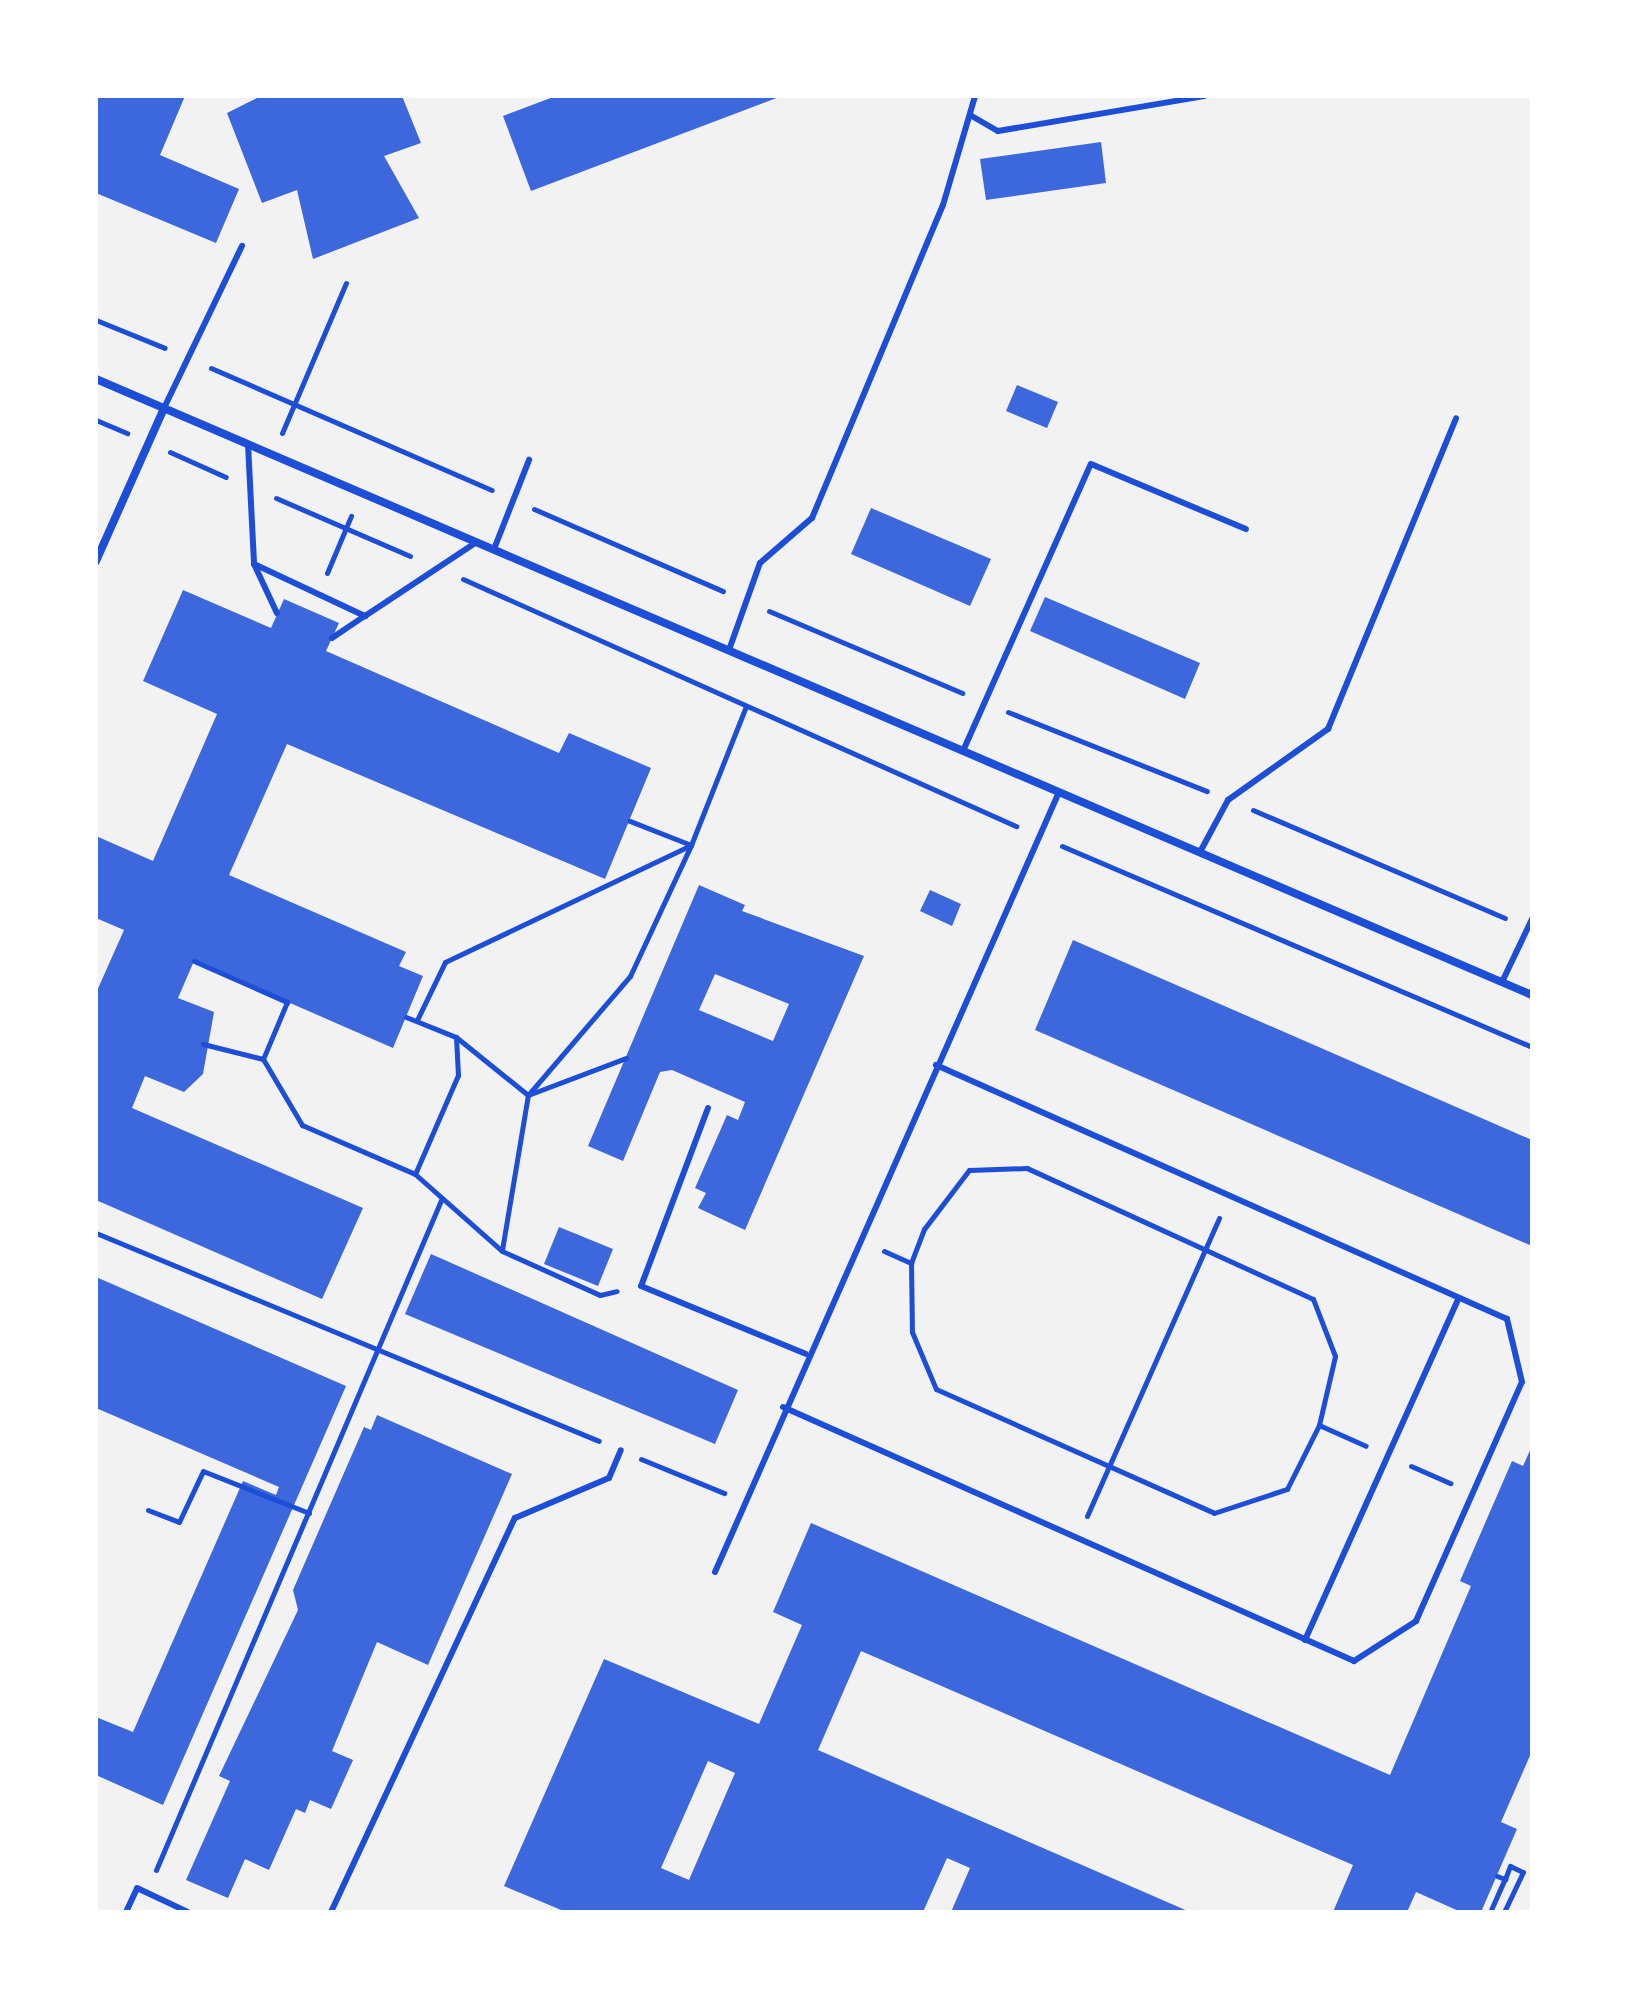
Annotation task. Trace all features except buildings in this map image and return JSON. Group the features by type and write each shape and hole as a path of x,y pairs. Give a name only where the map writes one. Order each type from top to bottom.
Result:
{"street":[{"path":"96,379 1532,995"},
{"path":"96,561 164,408"}],"lane":[{"path":"729,650 760,563 812,518 943,205 975,96"},
{"path":"970,115 998,131 1204,96"},
{"path":"164,408 191,358 242,246"},
{"path":"1200,852 1228,800 1328,729 1456,418"},
{"path":"248,444 254,564 277,613"},
{"path":"494,549 529,460"},
{"path":"963,751 1091,464 1246,529"},
{"path":"332,638 477,542"},
{"path":"254,564 365,616"},
{"path":"715,1572 806,1354 1059,792"},
{"path":"1502,982 1532,919"},
{"path":"783,1407 1354,1661 1416,1621 1522,1382 1507,1319 936,1065"},
{"path":"708,1108 641,1286 806,1354"},
{"path":"1305,1640 1459,1298"},
{"path":"331,1912 515,1518 609,1478 621,1450"},
{"path":"126,1912 137,1888 188,1912"}],"path":[{"path":"294,405 346,283"},
{"path":"96,320 191,358 985,703 1228,800 1528,928"},
{"path":"96,420 437,567 1039,836 1532,1047"},
{"path":"318,594 361,493"},
{"path":"502,1251 528,1095 630,976 691,845 746,706"},
{"path":"630,821 691,845"},
{"path":"417,1020 445,962 691,845"},
{"path":"194,961 287,1002 263,1059"},
{"path":"406,1017 456,1037 528,1095"},
{"path":"415,1174 458,1075 456,1037"},
{"path":"203,1044 263,1059 302,1125 415,1174 502,1251 600,1295 641,1286"},
{"path":"528,1095 626,1058"},
{"path":"1027,1168 1207,1245 1313,1299 1335,1356 1319,1425 1287,1489 1214,1513 1107,1469 936,1389 912,1332 911,1263 924,1229 969,1170 1027,1168"},
{"path":"1077,1538 1230,1196"},
{"path":"146,1893 380,1350 442,1198"},
{"path":"96,1233 744,1501"},
{"path":"858,1240 911,1263"},
{"path":"1319,1425 1359,1443"},
{"path":"1413,1467 1436,1477"},
{"path":"148,1510 179,1522 203,1471 309,1513"},
{"path":"1490,1912 1510,1866 1523,1872 1504,1912"},
{"path":"1497,1876 1505,1879"}]}
